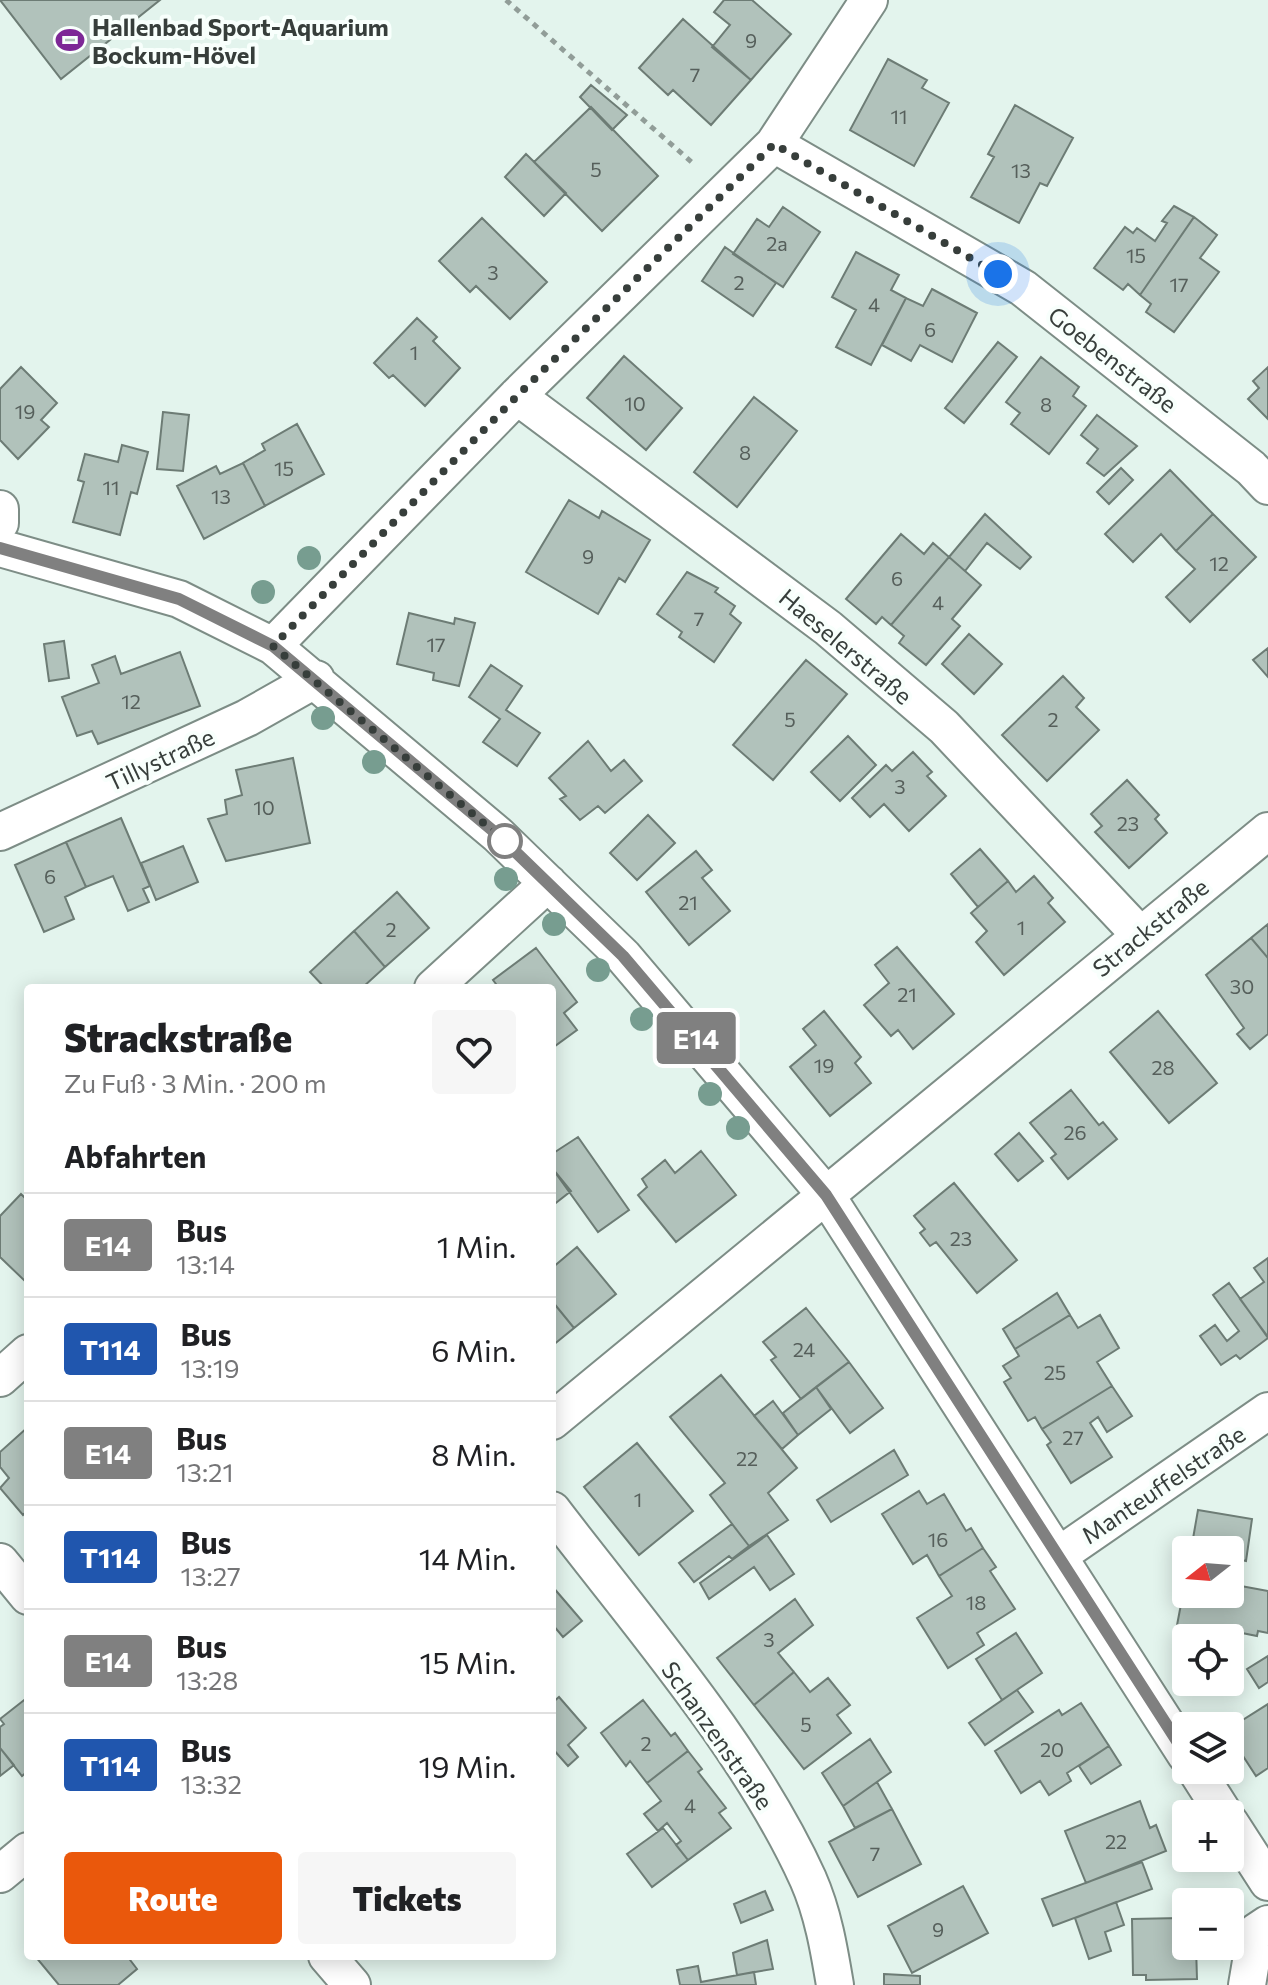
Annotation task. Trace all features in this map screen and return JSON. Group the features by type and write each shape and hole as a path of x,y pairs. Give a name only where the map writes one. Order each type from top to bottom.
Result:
{"street":[{"path":"273,646 517,396 774,144 869,0"},
{"name":"Goebenstraße","path":"774,144 1023,288 1251,468 1268,486"},
{"name":"Haeselerstraße","path":"517,396 828,628 944,727 1140,935"},
{"path":"0,509 0,523"},
{"path":"0,548 179,599 273,646 316,679 548,883 671,1010 826,1195 1172,1733"},
{"name":"Tillystraße","path":"0,832 247,718 316,679"},
{"name":"Strackstraße","path":"556,1418 1268,831"},
{"path":"437,984 548,883"},
{"path":"0,1378 24,1357"},
{"name":"Manteuffelstraße","path":"1058,1556 1268,1411"},
{"name":"Schanzenstraße","path":"556,1515 714,1722 776,1819 808,1880 828,1938 835,1985"},
{"path":"0,1562 24,1591"},
{"path":"1244,1845 1268,1882"},
{"path":"0,1874 24,1854"},
{"path":"1247,1985 1256,1932 1268,1924"},
{"path":"330,1960 352,1985"}],"path":[{"path":"506,0 726,191"}],"building":[{"name":"Hallenbad Sport-Aquarium Bockum-Hövel","path":"0,0 160,0 61,79"},
{"path":"724,0 752,0 791,34 751,80 712,47 730,25 714,12"},
{"path":"683,19 751,80 711,125 673,90 668,95 639,68"},
{"path":"888,59 927,80 922,88 949,103 914,166 850,130"},
{"path":"591,85 627,115 612,130 580,97"},
{"path":"1015,105 1073,138 1047,186 1040,183 1019,223 971,197 994,157 988,154"},
{"path":"591,107 658,176 602,231 534,162"},
{"path":"526,154 566,193 544,216 505,177"},
{"path":"1174,206 1194,217 1140,295 1128,284 1123,290 1094,268 1125,227 1133,233 1137,228 1155,241 1167,223 1162,221"},
{"path":"783,207 820,232 783,287 733,254 757,219 769,227"},
{"path":"1194,217 1217,235 1200,258 1219,272 1174,332 1146,312 1151,304 1140,295"},
{"path":"482,218 547,282 510,319 476,286 470,292 439,261"},
{"path":"725,247 776,283 753,316 702,281"},
{"path":"856,252 899,275 891,290 906,298 871,365 836,347 856,310 832,297"},
{"path":"932,289 977,313 952,362 920,345 911,361 882,345 906,298 923,306"},
{"path":"417,318 437,337 433,341 460,368 425,406 393,375 389,378 374,363"},
{"path":"998,342 1017,357 964,423 945,408"},
{"path":"624,356 682,408 646,450 587,398"},
{"path":"1041,357 1079,387 1073,396 1086,406 1049,454 1011,424 1020,413 1006,402"},
{"path":"21,367 57,403 41,420 49,427 18,459 0,440 0,389"},
{"path":"1268,367 1268,419 1248,399 1259,388 1253,381"},
{"path":"754,397 797,431 737,507 694,472"},
{"path":"163,412 189,415 183,471 157,469"},
{"path":"1097,415 1137,446 1104,476 1087,463 1098,449 1081,435"},
{"path":"297,424 324,474 265,506 243,463 265,450 262,444"},
{"path":"122,445 148,452 137,494 131,492 120,535 73,522 84,482 78,480 85,454 118,462"},
{"path":"243,463 265,506 204,539 177,486 216,466 220,474"},
{"path":"1121,468 1133,480 1109,504 1097,492"},
{"path":"1170,470 1213,514 1176,551 1161,534 1133,562 1105,534"},
{"path":"569,500 599,518 602,511 650,540 625,582 619,578 598,614 526,572"},
{"path":"985,514 1031,557 1020,569 987,543 965,571 949,557"},
{"path":"1213,514 1256,557 1190,622 1166,597 1195,569 1176,551"},
{"path":"901,534 924,554 933,543 949,557 891,625 882,617 876,624 846,599"},
{"path":"949,557 981,585 952,619 960,626 926,665 899,643 904,636 891,625"},
{"path":"687,572 718,588 715,592 735,606 730,614 741,623 714,662 679,637 682,632 657,614"},
{"path":"409,613 454,624 455,618 475,623 459,686 433,680 434,673 397,664"},
{"path":"969,634 1002,664 974,694 942,664"},
{"path":"64,641 69,678 49,681 44,644"},
{"path":"1268,648 1268,677 1253,660"},
{"path":"180,652 200,706 98,744 92,731 77,736 62,697 99,683 92,665 115,656 121,674"},
{"path":"806,660 847,694 773,780 733,745"},
{"path":"491,665 522,686 506,710 540,733 517,766 483,742 500,719 469,697"},
{"path":"1063,676 1084,698 1076,707 1099,730 1047,781 1002,735"},
{"path":"848,736 876,765 840,801 811,772"},
{"path":"588,741 611,771 624,760 642,781 605,813 598,806 580,820 560,799 566,796 549,778"},
{"path":"913,752 932,772 927,776 946,796 909,831 884,804 870,817 852,798 886,765 892,771"},
{"path":"293,758 310,843 226,861 208,819 227,814 225,800 242,795 236,770"},
{"path":"1127,780 1159,815 1155,819 1167,833 1129,868 1095,832 1102,826 1091,814"},
{"path":"648,815 675,843 637,880 610,853"},
{"path":"121,818 150,886 143,889 149,902 128,911 113,876 86,887 66,842"},
{"path":"66,842 86,887 65,897 74,919 44,932 15,865"},
{"path":"183,846 198,882 156,900 141,863"},
{"path":"980,849 1008,881 978,907 951,874"},
{"path":"696,851 712,870 702,878 730,911 689,945 646,892"},
{"path":"1034,876 1053,898 1048,903 1065,922 1004,975 976,942 987,931 971,913 1008,881 1016,892"},
{"path":"397,892 429,928 385,967 354,931"},
{"path":"1268,924 1268,958 1251,938"},
{"path":"354,931 385,967 366,984 321,984 310,972"},
{"path":"1251,938 1268,958 1268,1034 1250,1049 1237,1034 1244,1028 1206,975"},
{"path":"897,947 954,1014 913,1049 898,1030 891,1036 864,1005 889,983 875,965"},
{"path":"536,948 577,1002 564,1013 577,1030 556,1045 556,984 496,984 493,980"},
{"path":"824,1011 861,1057 855,1063 871,1083 830,1116 790,1067 816,1045 803,1029"},
{"path":"1158,1011 1217,1083 1169,1123 1110,1052"},
{"path":"1071,1090 1099,1125 1103,1122 1117,1139 1068,1179 1051,1158 1056,1154 1030,1123"},
{"path":"1019,1133 1043,1161 1018,1181 995,1154"},
{"path":"578,1137 629,1210 598,1232 556,1174 556,1151"},
{"path":"701,1151 736,1195 676,1242 638,1195 647,1187 642,1179 665,1160 675,1173"},
{"path":"556,1173 571,1191 556,1203"},
{"path":"954,1183 1017,1260 977,1293 936,1242 930,1246 920,1233 925,1229 914,1216"},
{"path":"21,1194 24,1197 24,1280 0,1257 0,1216"},
{"path":"577,1247 616,1294 574,1328 556,1306 556,1265"},
{"path":"1268,1258 1268,1337 1240,1299 1264,1282 1254,1268"},
{"path":"1229,1283 1268,1338 1240,1359 1236,1355 1221,1365 1200,1336 1215,1325 1227,1341 1239,1331 1213,1295"},
{"path":"1057,1293 1070,1315 1015,1349 1003,1329"},
{"path":"556,1306 574,1328 556,1343"},
{"path":"806,1308 849,1362 801,1399 771,1360 776,1357 763,1342"},
{"path":"1070,1315 1078,1328 1100,1315 1119,1348 1097,1362 1112,1386 1042,1429 1035,1417 1028,1421 1004,1382 1011,1378 1003,1366 1019,1356 1015,1349"},
{"path":"849,1362 883,1408 850,1433 816,1387"},
{"path":"721,1375 797,1468 768,1493 788,1520 749,1546 710,1495 725,1483 670,1417"},
{"path":"1112,1386 1132,1416 1107,1432 1098,1417 1090,1423 1112,1457 1071,1483 1047,1445 1051,1442 1042,1429"},
{"path":"816,1387 831,1409 798,1435 783,1413"},
{"path":"773,1401 798,1435 782,1449 754,1416"},
{"path":"24,1431 23,1515 0,1488 9,1478 0,1467 0,1452"},
{"path":"637,1443 693,1511 639,1555 584,1487"},
{"path":"894,1450 908,1475 831,1522 817,1500"},
{"path":"919,1491 927,1504 944,1494 966,1531 971,1528 983,1548 939,1576 927,1555 913,1564 882,1514"},
{"path":"1198,1510 1252,1519 1246,1561 1244,1536 1193,1536"},
{"path":"732,1524 749,1546 732,1559 729,1556 694,1582 679,1563"},
{"path":"767,1535 794,1574 770,1590 754,1567 709,1599 700,1583"},
{"path":"983,1548 996,1567 990,1571 1015,1609 977,1633 984,1645 948,1668 917,1618 952,1596 939,1576"},
{"path":"1244,1587 1268,1591 1268,1633 1258,1631 1257,1636 1244,1633 1244,1624 1177,1624 1180,1608 1244,1608"},
{"path":"556,1591 582,1621 563,1637 556,1629"},
{"path":"795,1599 813,1625 778,1653 794,1672 754,1705 717,1658"},
{"path":"1016,1633 1042,1673 1002,1700 976,1659"},
{"path":"1268,1656 1268,1682 1259,1688 1247,1669"},
{"path":"794,1672 810,1692 828,1678 850,1705 837,1715 851,1733 804,1769 754,1705"},
{"path":"1017,1690 1033,1712 985,1745 969,1723"},
{"path":"559,1697 586,1728 568,1745 578,1757 568,1766 556,1752 556,1700"},
{"path":"24,1700 22,1776 0,1748 0,1727 4,1724 0,1719"},
{"path":"643,1700 671,1736 675,1733 688,1751 647,1783 630,1761 626,1766 601,1733"},
{"path":"1081,1703 1109,1746 1067,1773 1071,1781 1049,1795 1040,1781 1021,1793 995,1751 1059,1710 1062,1715"},
{"path":"1268,1704 1268,1768 1256,1776 1244,1758 1244,1719"},
{"path":"870,1739 891,1772 843,1806 822,1773"},
{"path":"1109,1746 1121,1765 1091,1784 1079,1766"},
{"path":"0,1748 14,1765 0,1776"},
{"path":"688,1751 702,1769 698,1772 726,1808 719,1813 731,1828 688,1860 676,1845 681,1841 667,1823 658,1831 644,1814 661,1801 647,1783"},
{"path":"877,1782 892,1809 855,1828 843,1806"},
{"path":"1140,1801 1150,1828 1156,1825 1166,1851 1086,1883 1065,1831"},
{"path":"892,1809 921,1864 858,1897 829,1842"},
{"path":"663,1828 688,1860 652,1887 627,1854"},
{"path":"1142,1862 1152,1889 1053,1926 1042,1899"},
{"path":"963,1886 988,1933 912,1973 888,1926"},
{"path":"765,1891 773,1910 741,1923 734,1904"},
{"path":"1116,1902 1124,1925 1105,1932 1111,1951 1089,1959 1075,1918"},
{"path":"1172,1918 1172,1960 1196,1960 1197,1979 1146,1980 1146,1975 1133,1975 1132,1919"},
{"path":"767,1940 773,1969 737,1975 733,1953"},
{"path":"38,1960 130,1960 137,1969 118,1985 59,1985"},
{"path":"698,1966 701,1982 754,1972 756,1985 680,1985 677,1970"},
{"path":"884,1974 920,1976 920,1985 884,1985"}],"bus line":[{"name":"E14","path":"0,548 179,599 273,646 498,835 623,956 690,1031 826,1195 1172,1733"}],"place":[{"name":"Hallenbad Sport-Aquarium Bockum-Hövel","path":"70,40"}],"route":[{"path":"505,841 316,679 273,646 517,396 774,144 998,274"}]}
